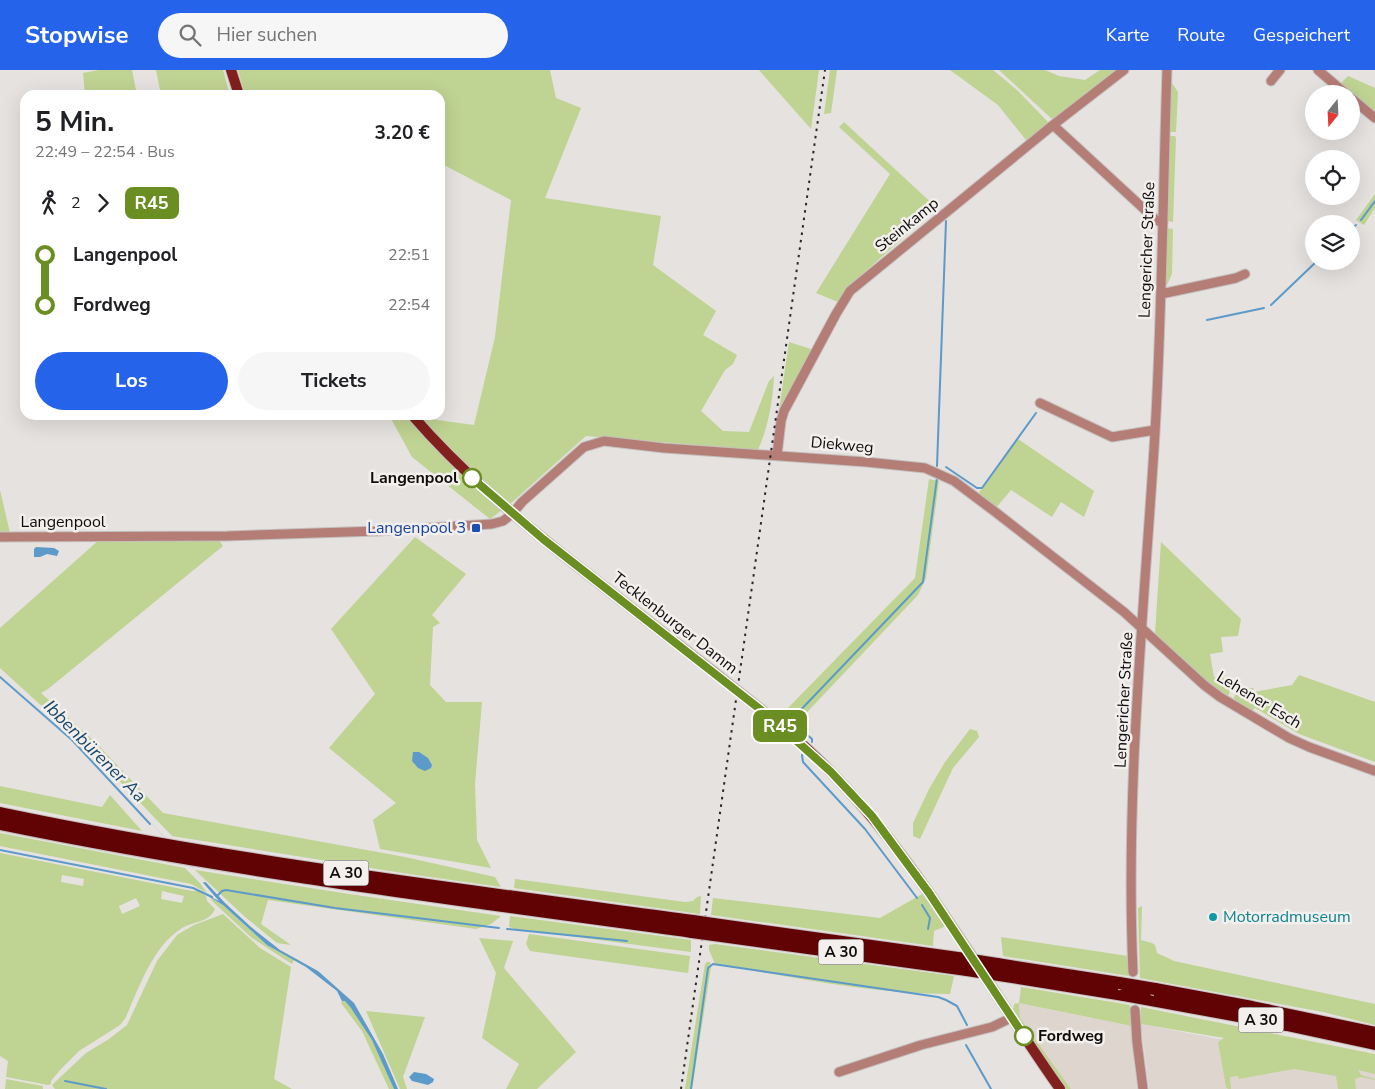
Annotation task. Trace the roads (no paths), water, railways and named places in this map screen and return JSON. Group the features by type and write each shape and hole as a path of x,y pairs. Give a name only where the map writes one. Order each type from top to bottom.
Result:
{"highway":[{"name":"A 30","path":"0,813 161,844 381,879 1261,1009 1375,1033"},
{"name":"A 30","path":"0,824 218,865 365,887 693,926"},
{"name":"A 30","path":"1151,994 1375,1044"}],"main road":[{"path":"231,70 237,90"},
{"name":"Tecklenburger Damm","path":"417,420 450,457 486,492 770,717 837,778 872,816 912,870 1060,1089"}],"street":[{"name":"Steinkamp","path":"778,455 784,411 850,291 1053,125 1124,70"},
{"name":"Lengericher Straße","path":"1133,972 1131,919 1132,823 1155,430 1168,70"},
{"path":"1271,81 1280,70"},
{"path":"1318,70 1336,85"},
{"path":"1360,106 1375,118"},
{"path":"1053,125 1156,220 1163,224"},
{"path":"1161,294 1236,278 1246,274"},
{"path":"1040,403 1112,437 1155,430"},
{"name":"Diekweg","path":"512,514 522,502 575,454 584,447 604,441 664,448 778,455 925,468 954,481 970,492 1124,612 1143,630"},
{"name":"Langenpool","path":"0,537 227,536 378,531 492,524 503,521 512,514"},
{"name":"Lehener Esch","path":"1143,630 1220,697 1289,738 1375,771"},
{"path":"1135,1010 1136,1042 1143,1089"},
{"path":"839,1072 992,1026 1011,1018"}],"water":[{"path":"36,547 54,548 59,551 57,556 47,554 34,557 34,549"},
{"path":"413,752 419,752 428,758 432,765 431,768 425,771 418,768 412,761"},
{"path":"151,823 225,903 251,927 280,950 318,971 354,1003 383,1054 398,1089 394,1089 372,1040 351,1008 345,1001 342,1001 337,991 306,967 267,945 223,905 210,897 219,901"},
{"path":"414,1072 426,1074 434,1079 433,1082 428,1085 412,1081 409,1077"}],"waterway":[{"path":"1361,220 1375,201"},
{"path":"937,466 946,221"},
{"path":"1271,305 1308,270"},
{"path":"1207,320 1264,308"},
{"path":"946,467 977,488 982,488 1036,413"},
{"path":"812,742 812,739 793,722 794,717 923,582 937,478"},
{"name":"Ibbenbürener Aa","path":"0,677 72,740 150,824"},
{"path":"802,755 803,762 865,829 917,898"},
{"path":"0,850 193,888 212,897"},
{"path":"217,896 226,890 335,908 499,928"},
{"path":"922,905 930,918 928,929"},
{"path":"507,929 627,941"},
{"path":"691,1089 708,968 713,964 938,997 957,1006 967,1025"},
{"path":"966,1045 991,1089"},
{"path":"65,1081 106,1089"}],"railway":[{"path":"681,1089 825,70"}],"place":[{"name":"Langenpool","path":"472,478"},
{"name":"Langenpool 3","path":"476,528"},
{"name":"Motorradmuseum","path":"1213,917"},
{"name":"Fordweg","path":"1024,1036"}]}
